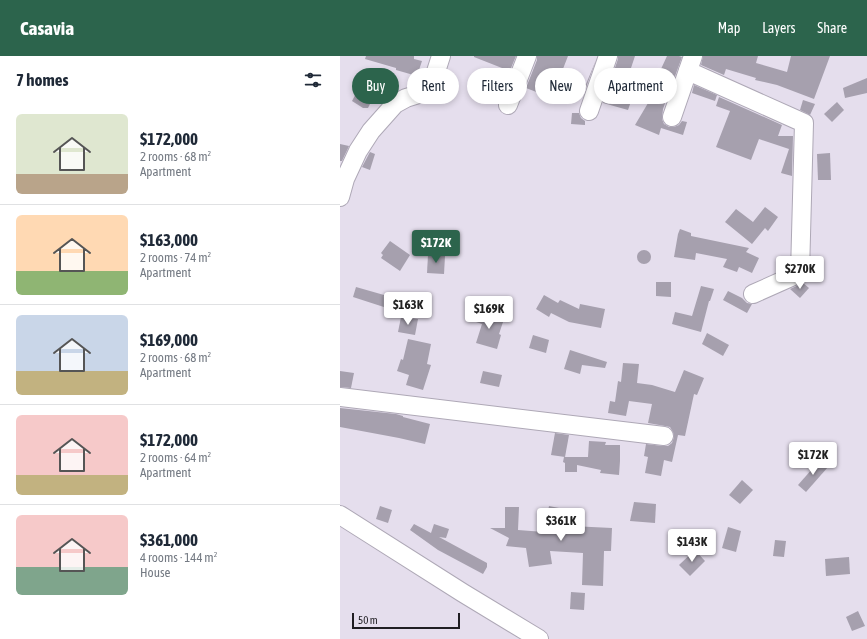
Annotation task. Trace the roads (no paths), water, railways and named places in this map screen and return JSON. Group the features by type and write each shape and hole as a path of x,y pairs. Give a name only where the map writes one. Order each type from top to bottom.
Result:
{"street":[{"path":"340,197 345,179 358,151 371,131 395,104 406,98 422,93 431,87 441,56"},
{"path":"508,105 527,56"},
{"path":"589,111 608,56"},
{"path":"672,117 691,64 804,123 800,273 753,294"},
{"path":"340,397 664,436"},
{"path":"340,515 538,639"}]}
